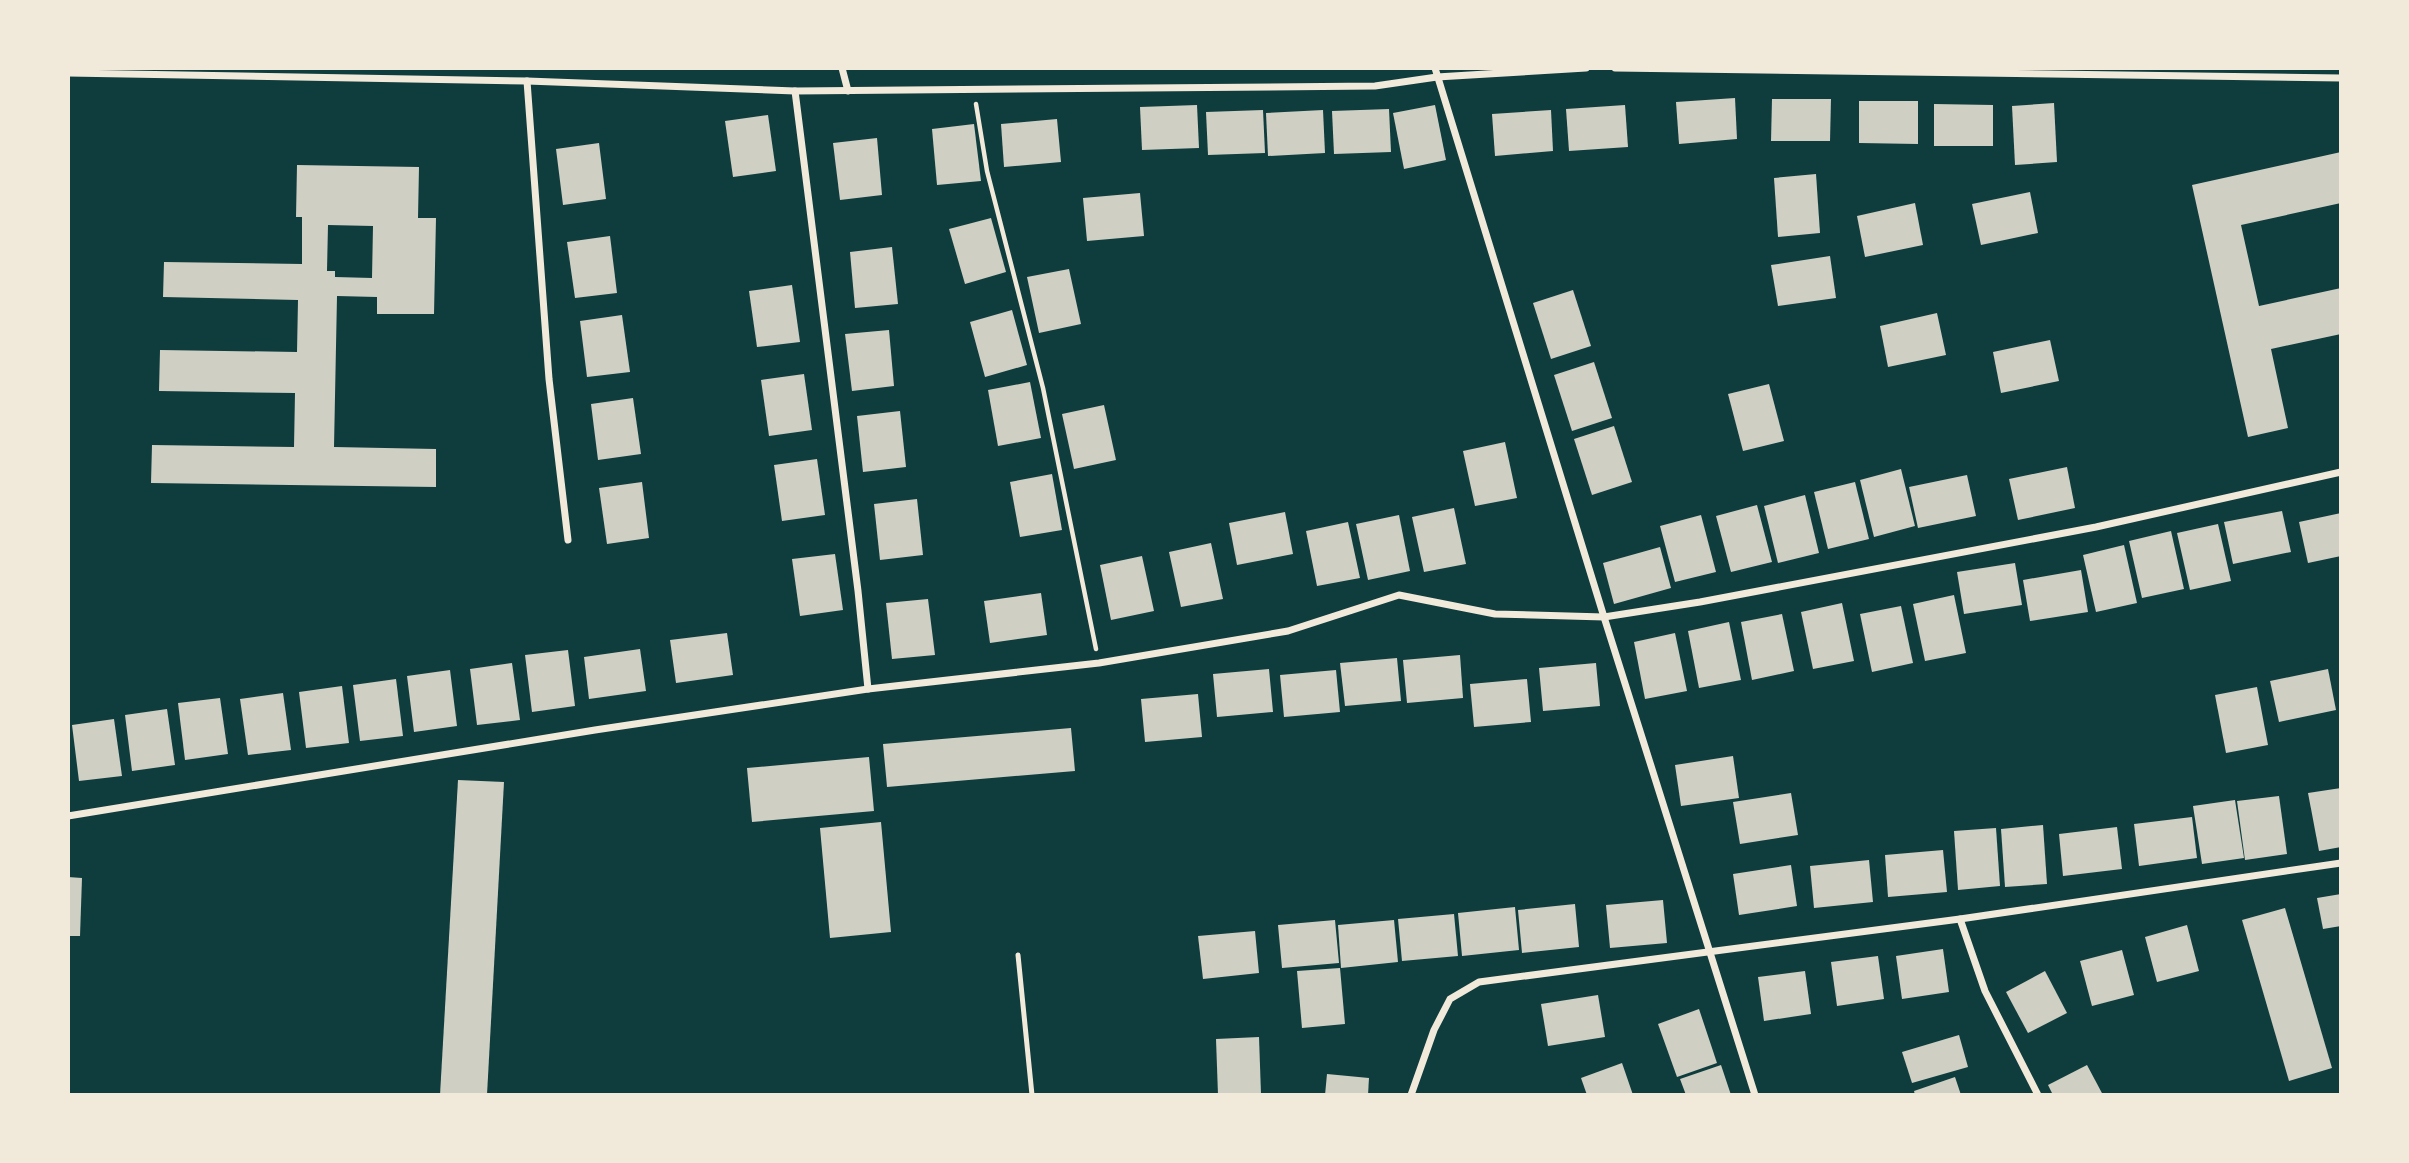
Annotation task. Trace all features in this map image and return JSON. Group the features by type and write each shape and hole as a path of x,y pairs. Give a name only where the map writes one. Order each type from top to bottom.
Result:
{"street":[{"path":"842,68 848,91"},
{"path":"1434,68 1755,1095"},
{"path":"68,73 527,81 848,91 1375,86 1437,77 1586,68"},
{"path":"1615,68 2224,72 2341,78"},
{"path":"527,81 549,379 568,540"},
{"path":"795,91 868,689"},
{"path":"68,816 595,730 868,689 1099,663 1288,631 1399,595 1495,614 1604,617 2096,527 2341,471"},
{"path":"1411,1095 1434,1030 1450,999 1479,982 1960,919 2341,863"},
{"path":"1960,919 1985,991 2038,1095"}],"lane":[{"path":"1018,955 1032,1095"}],"path":[{"path":"974,89 987,171 1043,388 1099,663"}],"building":[{"path":"1735,98 1737,139 1679,144 1676,102"},
{"path":"1772,99 1831,99 1830,141 1771,141"},
{"path":"1859,101 1918,101 1918,144 1859,143"},
{"path":"2054,103 2057,162 2015,165 2012,106"},
{"path":"1934,104 1993,105 1993,146 1934,146"},
{"path":"1197,105 1199,148 1142,150 1140,107"},
{"path":"1435,105 1446,160 1404,169 1393,113"},
{"path":"1625,105 1628,147 1569,151 1566,109"},
{"path":"1389,109 1391,152 1334,154 1332,111"},
{"path":"1263,110 1265,153 1208,155 1206,112"},
{"path":"1323,110 1325,153 1268,156 1266,113"},
{"path":"1551,110 1553,151 1495,156 1492,114"},
{"path":"768,115 776,171 733,177 725,121"},
{"path":"1057,119 1061,162 1004,167 1001,124"},
{"path":"974,124 981,181 937,185 932,129"},
{"path":"877,138 882,195 840,200 833,143"},
{"path":"599,143 606,199 563,205 556,149"},
{"path":"2341,152 2341,203 2241,225 2259,306 2341,288 2341,334 2271,349 2288,428 2248,437 2192,185"},
{"path":"297,165 419,167 418,218 436,218 434,314 377,314 377,297 337,296 334,447 436,449 436,487 151,483 152,445 294,447 295,393 159,391 160,350 297,352 298,300 163,297 164,262 302,264 302,217 296,217","holes":["328,225 373,226 372,278 335,277 335,271 327,271"]},
{"path":"1816,174 1820,233 1778,237 1774,178"},
{"path":"2030,192 2038,233 1981,245 1972,204"},
{"path":"1140,193 1144,236 1087,241 1083,198"},
{"path":"1915,203 1923,245 1865,257 1857,216"},
{"path":"991,218 1006,272 965,284 949,229"},
{"path":"610,236 617,293 575,298 567,242"},
{"path":"892,247 898,304 855,308 850,252"},
{"path":"1830,256 1836,298 1778,306 1771,265"},
{"path":"1069,269 1081,324 1039,333 1027,277"},
{"path":"792,285 800,342 757,347 749,291"},
{"path":"1573,290 1591,346 1551,359 1533,303"},
{"path":"1012,310 1027,365 985,377 970,322"},
{"path":"1937,313 1946,355 1888,367 1880,326"},
{"path":"622,315 630,372 587,377 580,321"},
{"path":"889,330 894,386 852,391 845,334"},
{"path":"2050,340 2059,381 2001,393 1993,352"},
{"path":"1594,362 1612,418 1572,431 1554,375"},
{"path":"804,374 812,430 769,436 761,380"},
{"path":"1030,382 1041,438 998,446 988,390"},
{"path":"1769,384 1784,441 1743,451 1728,394"},
{"path":"633,398 641,454 598,460 591,404"},
{"path":"1104,405 1116,460 1074,469 1062,414"},
{"path":"900,411 906,467 863,472 857,416"},
{"path":"1614,426 1632,482 1592,495 1574,439"},
{"path":"1505,442 1517,498 1475,506 1463,451"},
{"path":"817,459 825,515 782,521 774,465"},
{"path":"2067,467 2075,508 2018,520 2009,479"},
{"path":"1901,469 1915,526 1874,537 1860,480"},
{"path":"1052,474 1062,530 1020,537 1010,482"},
{"path":"1967,475 1976,516 1918,528 1909,487"},
{"path":"642,482 649,538 607,544 599,488"},
{"path":"1855,482 1869,539 1828,549 1814,492"},
{"path":"1805,495 1819,553 1778,563 1764,506"},
{"path":"917,499 923,555 880,560 874,504"},
{"path":"1757,505 1772,562 1731,572 1716,516"},
{"path":"1454,508 1466,564 1424,572 1412,517"},
{"path":"2282,511 2291,552 2233,564 2224,522"},
{"path":"1285,512 1293,554 1237,565 1229,523"},
{"path":"2341,513 2341,556 2308,563 2299,522"},
{"path":"1399,515 1410,571 1368,580 1356,524"},
{"path":"1701,515 1716,572 1675,582 1660,526"},
{"path":"1348,522 1360,578 1317,586 1306,531"},
{"path":"2218,524 2231,581 2190,590 2177,533"},
{"path":"2171,531 2184,589 2142,598 2129,541"},
{"path":"1211,543 1223,599 1181,607 1169,552"},
{"path":"2124,545 2137,603 2096,612 2083,555"},
{"path":"1660,547 1671,588 1614,604 1603,563"},
{"path":"835,554 843,610 800,616 792,559"},
{"path":"1142,556 1154,611 1111,620 1100,565"},
{"path":"2015,563 2022,605 1964,614 1957,572"},
{"path":"2081,570 2088,612 2030,621 2023,580"},
{"path":"1041,593 1047,635 990,643 984,601"},
{"path":"1954,595 1966,653 1925,661 1913,604"},
{"path":"928,599 935,655 892,659 886,603"},
{"path":"1842,603 1854,661 1813,669 1801,612"},
{"path":"1901,606 1913,663 1872,672 1860,614"},
{"path":"1782,614 1794,671 1752,680 1741,622"},
{"path":"1729,622 1741,680 1699,688 1688,631"},
{"path":"727,633 733,675 676,683 670,640"},
{"path":"1675,633 1687,691 1645,699 1634,642"},
{"path":"640,649 646,691 589,699 584,657"},
{"path":"568,650 575,706 532,712 525,655"},
{"path":"1460,655 1463,698 1407,703 1403,660"},
{"path":"1397,658 1401,701 1345,706 1340,663"},
{"path":"512,663 520,720 477,725 470,669"},
{"path":"1596,663 1600,706 1543,711 1539,668"},
{"path":"1269,669 1273,712 1217,717 1213,674"},
{"path":"2328,669 2336,710 2279,722 2270,681"},
{"path":"450,670 457,726 414,732 407,676"},
{"path":"1336,670 1340,712 1284,717 1280,675"},
{"path":"396,679 403,736 360,741 353,685"},
{"path":"1527,679 1531,722 1474,727 1470,684"},
{"path":"342,686 349,743 306,748 299,692"},
{"path":"2257,687 2268,745 2226,753 2215,695"},
{"path":"283,693 291,750 248,755 240,699"},
{"path":"1198,694 1202,737 1145,742 1141,699"},
{"path":"220,698 228,754 185,760 178,703"},
{"path":"167,709 175,765 132,771 125,715"},
{"path":"114,719 122,776 79,781 72,725"},
{"path":"1071,728 1075,771 887,787 883,744"},
{"path":"1733,756 1739,798 1681,806 1675,765"},
{"path":"869,757 874,811 752,822 747,768"},
{"path":"458,780 504,782 487,1095 440,1095"},
{"path":"2341,788 2341,847 2319,851 2308,793"},
{"path":"1791,793 1798,835 1740,844 1733,802"},
{"path":"2279,796 2287,854 2245,860 2237,801"},
{"path":"2235,800 2244,858 2202,864 2193,806"},
{"path":"2192,817 2197,858 2139,866 2134,824"},
{"path":"881,822 891,932 830,938 820,828"},
{"path":"2043,825 2047,884 2005,887 2001,829"},
{"path":"2117,827 2122,869 2063,876 2059,834"},
{"path":"1996,828 2000,886 1958,890 1954,831"},
{"path":"1943,850 1947,892 1888,897 1885,855"},
{"path":"1869,860 1873,902 1814,908 1810,866"},
{"path":"1791,865 1797,906 1739,915 1733,874"},
{"path":"68,877 82,878 80,936 68,936"},
{"path":"2341,894 2341,926 2323,929 2317,898"},
{"path":"1663,900 1667,943 1610,948 1606,905"},
{"path":"1575,904 1579,947 1522,953 1518,910"},
{"path":"1515,907 1519,950 1462,956 1458,913"},
{"path":"2285,908 2332,1068 2289,1081 2242,920"},
{"path":"1454,914 1458,956 1402,961 1398,919"},
{"path":"1335,920 1339,963 1282,968 1278,925"},
{"path":"1394,920 1398,962 1341,968 1338,925"},
{"path":"2187,925 2199,971 2157,982 2145,937"},
{"path":"1255,931 1259,973 1203,979 1198,936"},
{"path":"1943,949 1949,992 1902,999 1896,956"},
{"path":"2122,950 2134,995 2092,1006 2080,961"},
{"path":"1878,956 1884,999 1837,1006 1831,962"},
{"path":"1340,968 1345,1024 1302,1028 1297,971"},
{"path":"1805,971 1811,1014 1764,1021 1758,977"},
{"path":"2045,971 2067,1013 2028,1033 2006,992"},
{"path":"1598,995 1605,1037 1548,1046 1541,1004"},
{"path":"1699,1009 1717,1063 1677,1077 1658,1024"},
{"path":"1959,1035 1968,1067 1912,1083 1902,1052"},
{"path":"1259,1037 1261,1094 1218,1095 1216,1039"},
{"path":"1622,1063 1633,1095 1587,1095 1581,1078"},
{"path":"1721,1065 1731,1095 1686,1095 1680,1079"},
{"path":"2087,1065 2103,1095 2053,1095 2048,1085"},
{"path":"1327,1074 1369,1078 1368,1095 1325,1095"},
{"path":"1955,1077 1961,1095 1915,1095 1914,1091"}]}
